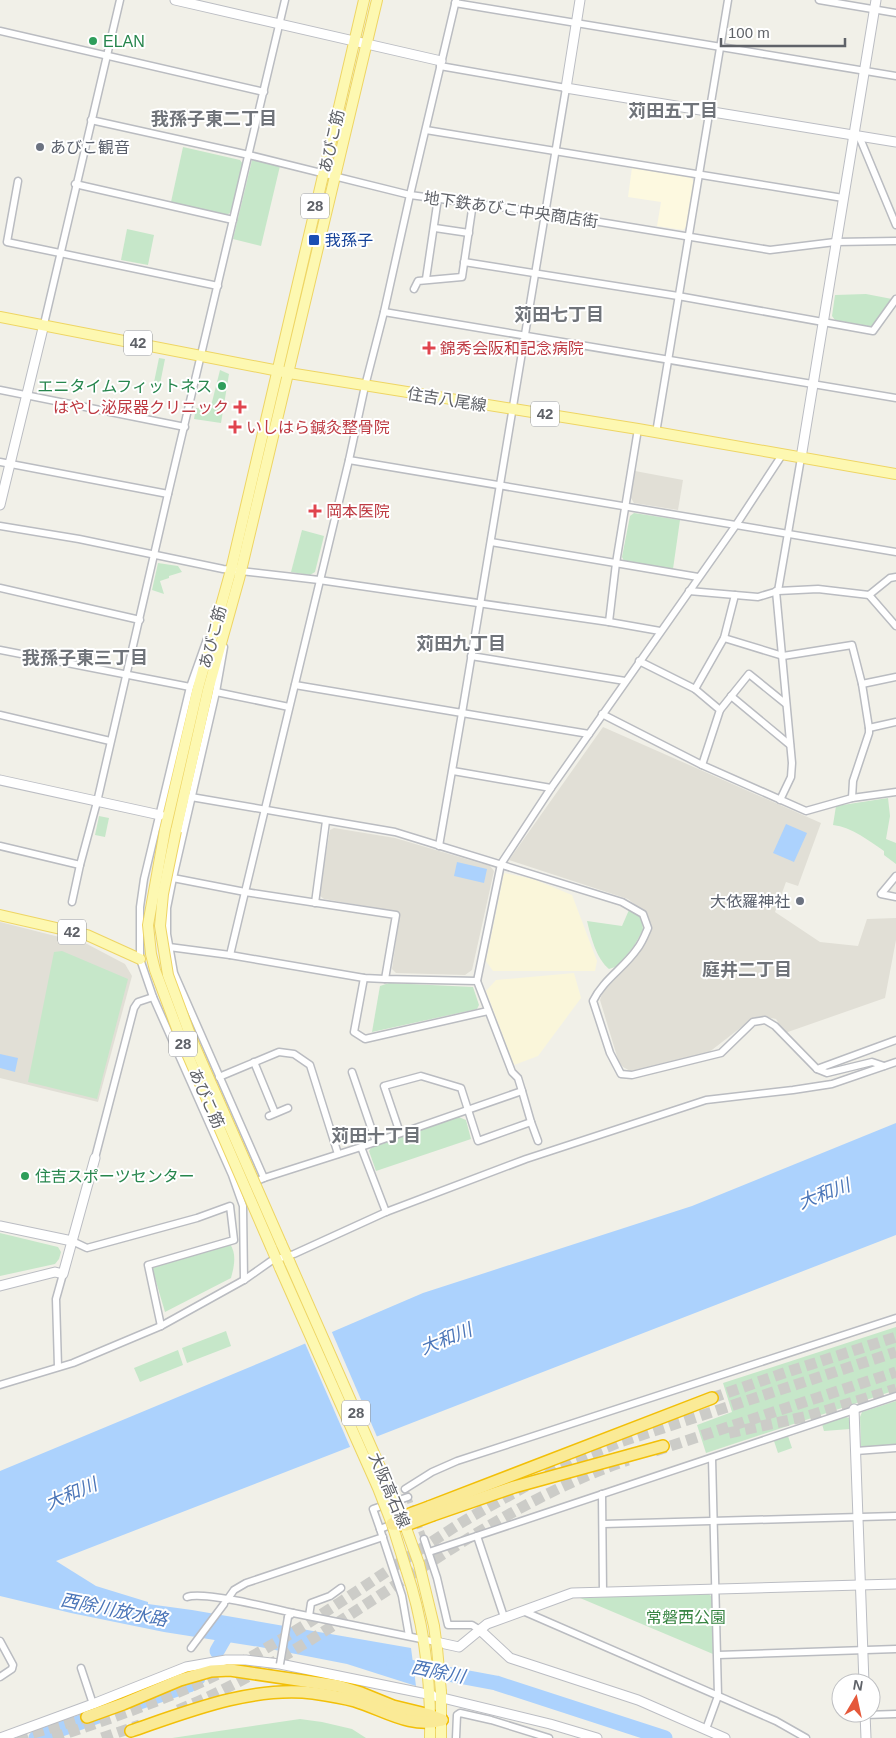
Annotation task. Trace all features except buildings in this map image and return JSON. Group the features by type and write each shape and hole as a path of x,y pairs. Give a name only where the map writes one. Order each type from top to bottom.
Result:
{"highway":[{"path":"392,1524 431,1511 712,1398"},
{"path":"431,1511 663,1446"},
{"path":"87,1717 190,1677 230,1670 338,1686 430,1719"},
{"path":"131,1731 221,1701 283,1692 312,1693 341,1698 405,1720 442,1720"}],"main road":[{"name":"あびこ筋","path":"289,1260 192,1040 168,975 160,926 170,830 231,614 236,571 276,371 364,0"},
{"name":"あびこ筋","path":"278,1263 160,987 151,954 148,925 170,830 198,688 222,603 236,571 289,373 377,0"},
{"name":"住吉八尾線","path":"0,317 44,324 276,371 896,474"},
{"name":"42","path":"0,915 87,935 140,959"},
{"name":"大阪高石線","path":"289,1260 404,1521 418,1564 437,1645 442,1695 442,1738"},
{"name":"大阪高石線","path":"278,1263 374,1479 392,1524 414,1593 423,1642 429,1692 430,1738"}],"street":[{"path":"0,505 120,0"},
{"path":"175,0 440,63 566,88 896,142"},
{"path":"72,902 250,155 285,0"},
{"path":"439,846 580,0"},
{"path":"656,433 728,0"},
{"path":"819,0 875,5 896,13"},
{"path":"230,955 349,460 440,63 456,1 720,48 896,76"},
{"path":"780,800 791,777 792,763 777,591 801,458 843,198 856,136 875,5"},
{"path":"0,31 264,92"},
{"name":"地下鉄あびこ中央商店街","path":"92,120 250,155 410,195 545,212 770,250 836,242 896,240"},
{"path":"426,130 843,198"},
{"path":"856,136 896,225"},
{"path":"0,247 7,242 18,181"},
{"path":"75,184 233,220"},
{"path":"426,279 438,198"},
{"path":"414,289 418,281 462,276 473,203"},
{"path":"435,228 469,233"},
{"path":"7,242 218,286"},
{"path":"464,262 678,296 873,331 896,299"},
{"path":"384,312 896,398"},
{"path":"0,390 185,426"},
{"path":"609,622 616,564 638,430"},
{"path":"538,1141 518,1078 512,1072 477,981 501,864 551,788 736,525 782,455"},
{"path":"349,460 896,552"},
{"path":"0,462 168,494"},
{"path":"0,526 79,539 236,571 319,580 660,631"},
{"path":"491,542 698,577"},
{"path":"869,595 890,578 896,577"},
{"path":"0,588 140,620"},
{"path":"688,591 758,597 777,591 818,589 869,595 896,626"},
{"path":"695,689 724,638 735,595"},
{"path":"222,603 190,687 144,879 140,907 140,959 153,997 238,1189 243,1206 244,1280"},
{"path":"231,614 216,692 167,908 169,947 174,973 264,1178"},
{"path":"724,638 783,656 852,645 862,684 869,728 853,781 852,798"},
{"path":"0,650 190,687"},
{"path":"471,656 625,681"},
{"path":"639,661 695,689 720,710"},
{"path":"702,765 720,710 749,674 786,704"},
{"path":"862,684 896,677"},
{"path":"295,686 589,734"},
{"path":"216,692 289,707"},
{"path":"731,696 790,745"},
{"path":"602,714 702,765 806,811 852,798 896,792"},
{"path":"0,715 110,741"},
{"path":"869,728 896,722"},
{"path":"453,771 551,788"},
{"path":"0,780 160,815"},
{"path":"191,797 395,832 622,902 643,914 648,928 637,950 612,975 596,994 593,1001 610,1054 621,1074 632,1075 721,1053 753,1022 764,1020 775,1026 817,1069 827,1073 872,1062 884,1066"},
{"path":"316,903 326,821"},
{"path":"0,846 80,865"},
{"path":"896,876 881,894 896,897"},
{"path":"173,878 245,892 396,915 385,979"},
{"path":"140,907 149,902 158,903 167,908"},
{"path":"169,947 230,955 364,978 477,981"},
{"path":"140,959 174,973"},
{"path":"364,978 354,1032 365,1039 488,1011"},
{"path":"58,1367 56,1299 134,1008 138,1002 153,997"},
{"path":"174,1045 182,1048 197,1042 199,1032"},
{"path":"817,1069 896,1040"},
{"path":"219,1077 279,1052 294,1054 310,1065 338,1154"},
{"path":"254,1062 272,1115 288,1108"},
{"path":"0,1385 73,1363 161,1326 244,1280 386,1212 526,1159 706,1100 832,1084 896,1062"},
{"path":"352,1072 352,1081 376,1142"},
{"path":"400,1133 384,1086 421,1076 461,1088 478,1141 532,1122"},
{"path":"238,1189 264,1178 362,1147 522,1091"},
{"path":"362,1147 386,1212"},
{"path":"0,1226 72,1242 87,1248 197,1218 230,1206 234,1240 148,1265 161,1326"},
{"path":"0,1286 55,1272 63,1274"},
{"path":"405,1489 432,1472 457,1461 896,1318"},
{"path":"429,1552 896,1396"},
{"path":"854,1409 863,1673"},
{"path":"856,1451 896,1448"},
{"path":"706,1729 718,1696 712,1458"},
{"path":"602,1494 603,1592"},
{"path":"408,1497 373,1509 402,1596 409,1636"},
{"path":"380,1529 415,1516"},
{"path":"602,1524 896,1516"},
{"path":"477,1536 504,1617"},
{"path":"191,1648 234,1590 246,1582 383,1537"},
{"path":"424,1539 448,1625 472,1625 510,1658 638,1700 725,1738"},
{"path":"187,1597 194,1595 208,1596 226,1602 291,1615 309,1616 409,1636 437,1645 459,1647 487,1624 572,1592 896,1584"},
{"path":"309,1616 311,1603 330,1596 341,1588"},
{"path":"522,1610 776,1721 806,1738"},
{"path":"280,1664 291,1615"},
{"path":"0,1641 13,1666 12,1669 0,1677"},
{"path":"718,1655 896,1649"},
{"path":"0,1738 186,1667 204,1663 246,1660 280,1664 429,1692 597,1738"},
{"path":"82,1668 93,1704"},
{"path":"456,1738 457,1715 460,1713 491,1720 531,1735 549,1738"},
{"path":"881,1714 896,1714"},
{"path":"865,1723 866,1738"}],"shaded area":[{"path":"632,167 691,177 694,182 687,226 683,230 657,226 661,202 628,197"},
{"path":"635,471 683,480 678,510 634,503 631,498"},
{"path":"603,727 821,823 798,886 786,882 775,912 820,942 858,946 867,919 896,918 896,940 885,998 785,1033 776,1019 761,1016 753,1018 708,1053 632,1072 623,1067 619,1063 600,1000 603,991 644,945 652,929 647,914 628,899 509,860"},
{"path":"334,828 395,838 490,866 494,871 472,970 465,975 396,973 392,969 400,912 324,899 319,895 330,830"},
{"path":"0,922 87,944 125,964 132,976 98,1102 0,1078"}],"green space":[{"path":"183,147 240,160 243,164 231,212 227,215 171,202"},
{"path":"252,160 280,166 261,246 233,239"},
{"path":"127,229 154,235 148,265 121,260"},
{"path":"866,294 892,299 873,327 835,320 832,316 835,295"},
{"path":"159,358 165,359 159,389 153,387"},
{"path":"220,370 229,374 221,423 194,419 196,408 210,410"},
{"path":"634,513 680,520 673,569 624,561 622,557 630,516"},
{"path":"302,530 324,536 315,572 310,575 291,572"},
{"path":"158,563 178,566 182,572 160,581 164,594 152,590"},
{"path":"888,798 890,816 886,839 896,843 896,864 884,855 884,851 860,835 847,828 833,825 836,806"},
{"path":"99,816 109,818 105,837 95,835"},
{"path":"629,910 639,915 642,919 643,930 634,946 618,966 609,969 597,953 587,921 622,926"},
{"path":"62,951 128,979 97,1099 28,1082 54,952"},
{"path":"389,983 473,987 479,1005 477,1009 372,1032 380,986"},
{"path":"456,1116 466,1120 471,1139 376,1171 369,1151 371,1148"},
{"path":"0,1233 58,1247 61,1252 59,1259 55,1264 0,1276"},
{"path":"230,1244 234,1256 231,1278 165,1312 152,1268"},
{"path":"896,1327 896,1390 706,1453 697,1425 732,1412 723,1383"},
{"path":"226,1331 231,1346 187,1363 182,1348"},
{"path":"178,1350 183,1365 140,1382 134,1368"},
{"path":"896,1401 896,1446 864,1448 861,1446 860,1417 862,1412"},
{"path":"846,1417 850,1418 850,1429 824,1431 822,1424"},
{"path":"788,1436 792,1448 778,1453 774,1441"},
{"name":"常磐西公園","path":"708,1593 712,1597 713,1654 580,1598"},
{"path":"300,1719 352,1729 366,1738 172,1738"}],"sand":[{"path":"504,873 533,879 572,895 597,961 595,971 493,971 486,961"},
{"path":"574,973 581,998 538,1056 514,1065 486,991 496,980"}],"water":[{"path":"786,824 807,833 794,862 773,853"},
{"path":"457,862 487,869 484,883 454,876"},
{"path":"0,1054 18,1058 15,1072 0,1068"},
{"path":"896,1123 896,1235 56,1561 96,1586 148,1602 148,1604 411,1648 416,1686 347,1664 260,1647 164,1632 0,1596 0,1471 423,1293 692,1206"}],"pier":[{"path":"331,1330 378,1439 351,1449 304,1341"}],"waterway":[{"name":"西除川","path":"217,1651 228,1632"},
{"name":"西除川","path":"394,1664 496,1683 665,1738"},
{"name":"西除川","path":"137,1703 189,1685 198,1678"},
{"name":"西除川","path":"36,1738 101,1715"}],"tunnel":[{"path":"712,1398 896,1337"},
{"path":"547,1475 575,1460 620,1442 896,1352"},
{"path":"655,1451 896,1372"},
{"path":"729,1433 808,1416 896,1389"},
{"path":"178,1710 230,1686 279,1659 449,1550 537,1499 582,1478 628,1460"},
{"path":"53,1738 166,1697 232,1667 287,1636 466,1520 526,1486"},
{"path":"405,1489 424,1539"},
{"path":"17,1738 87,1717"},
{"path":"102,1738 140,1725"}],"place":[{"name":"ELAN","path":"93,41"},
{"name":"あびこ観音","path":"40,147"},
{"name":"我孫子","path":"314,240"},
{"name":"錦秀会阪和記念病院","path":"429,348"},
{"name":"エニタイムフィットネス","path":"222,386"},
{"name":"はやし泌尿器クリニック","path":"240,407"},
{"name":"いしはら鍼灸整骨院","path":"235,427"},
{"name":"岡本医院","path":"315,511"},
{"name":"大依羅神社","path":"800,901"},
{"name":"住吉スポーツセンター","path":"25,1176"}],"district":[{"name":"苅田五丁目","path":"673,111"},
{"name":"我孫子東二丁目","path":"214,119"},
{"name":"苅田七丁目","path":"559,315"},
{"name":"苅田九丁目","path":"461,644"},
{"name":"我孫子東三丁目","path":"85,658"},
{"name":"庭井二丁目","path":"747,970"},
{"name":"苅田十丁目","path":"376,1136"}],"water label":[{"name":"大和川","path":"824,1194"},
{"name":"大和川","path":"446,1339"},
{"name":"大和川","path":"71,1494"},
{"name":"西除川放水路","path":"114,1610"}]}
